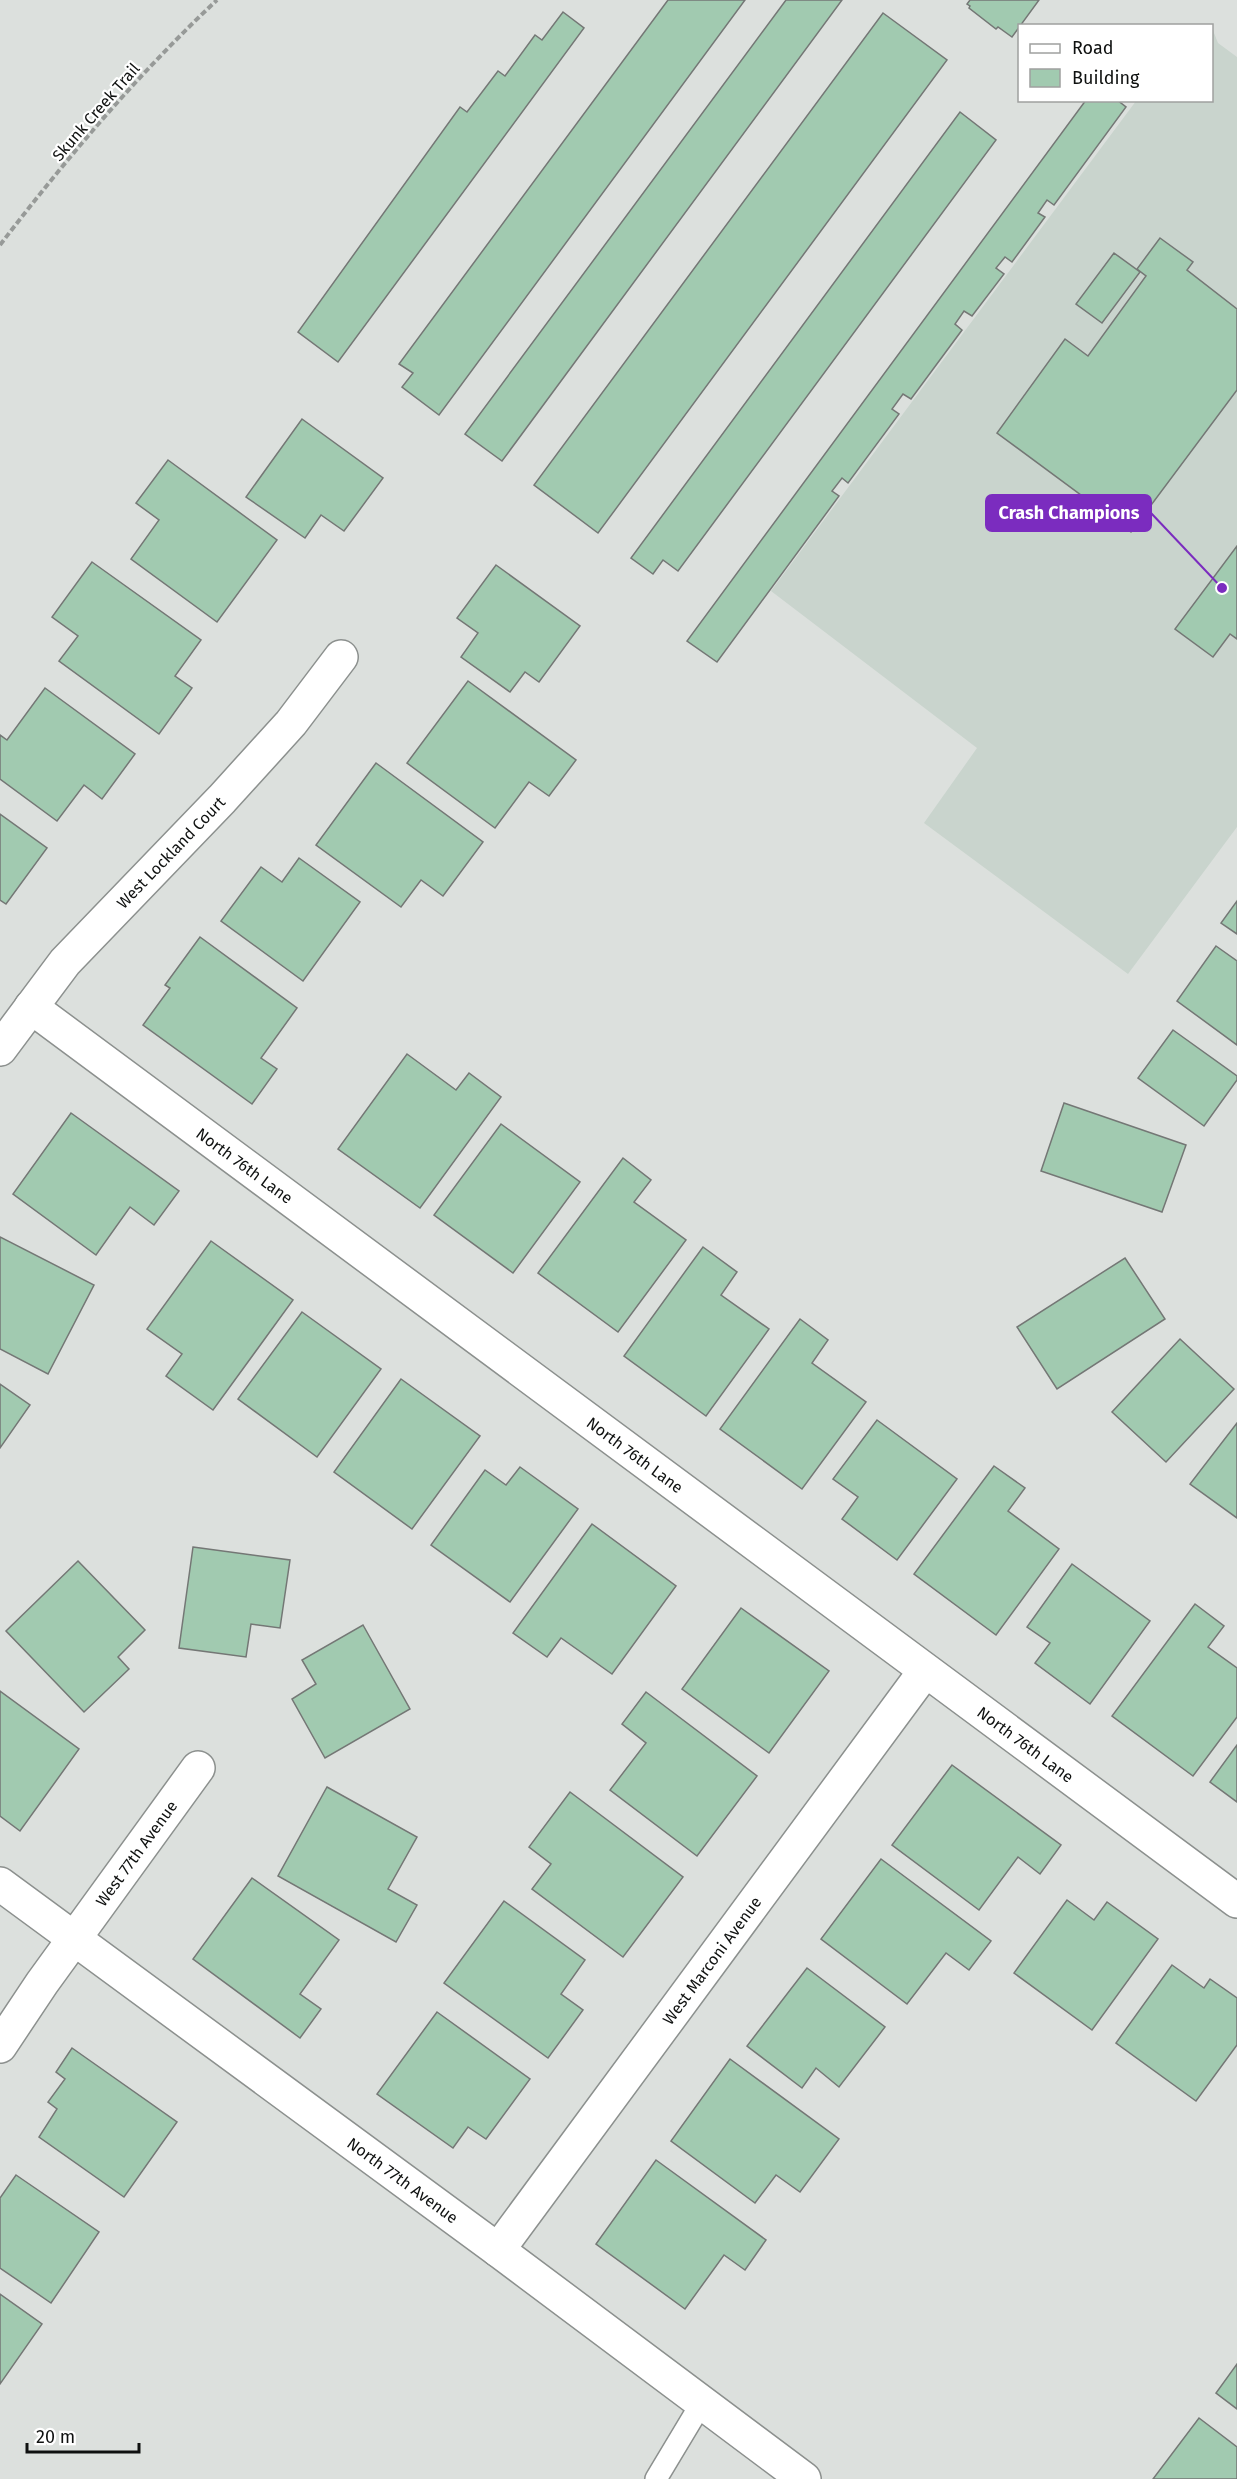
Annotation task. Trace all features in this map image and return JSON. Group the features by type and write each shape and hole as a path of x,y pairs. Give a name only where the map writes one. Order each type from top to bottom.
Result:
{"street":[{"name":"West Lockland Court","path":"0,1049 65,962 222,800 291,723 341,657"},
{"name":"North 76th Lane","path":"31,1007 1237,1901"},
{"name":"West Marconi Avenue","path":"498,2250 925,1671"},
{"name":"West 77th Avenue","path":"0,2046 198,1768"},
{"name":"North 77th Avenue","path":"0,1884 498,2250 804,2479"}],"lane":[{"path":"656,2479 701,2404"}],"path":[{"name":"Skunk Creek Trail","path":"0,245 85,141 143,75 217,0"}],"shaded area":[{"path":"1213,30 1218,43 1237,57 1237,827 1128,974 924,823 977,748 771,591 1135,102 1213,102"}],"building":[{"path":"668,0 745,0 439,415 402,387 413,373 399,364"},
{"path":"786,0 842,0 502,461 465,434"},
{"path":"970,0 1039,0 1021,24 1018,24 1018,29 1012,37 998,27 996,29 967,4"},
{"path":"563,12 584,28 338,362 298,332 460,107 467,112 498,71 505,76 535,35 542,40"},
{"path":"883,13 947,60 598,533 534,485"},
{"path":"1085,102 1120,102 1126,107 1054,205 1047,200 1038,213 1045,217 1012,262 1005,257 996,268 1004,274 972,316 964,311 955,324 962,330 911,399 903,394 892,409 899,414 848,483 842,478 832,491 839,496 717,662 687,641"},
{"path":"960,112 996,140 678,571 663,560 653,574 631,558"},
{"path":"1160,238 1193,262 1187,270 1237,309 1237,390 1131,532 997,433 1065,339 1088,356 1146,276 1137,269"},
{"path":"1114,253 1140,272 1102,323 1076,304"},
{"path":"302,419 383,478 344,531 321,515 305,538 246,497"},
{"path":"168,460 277,540 217,622 131,559 159,520 136,503"},
{"path":"1237,546 1237,639 1230,634 1213,657 1175,629"},
{"path":"92,562 201,640 175,676 192,688 159,734 59,661 78,636 52,617"},
{"path":"496,565 580,626 539,682 525,672 510,692 461,657 478,633 457,618"},
{"path":"468,681 576,760 549,796 529,782 495,828 407,763"},
{"path":"45,688 135,754 102,799 84,785 57,821 0,779 0,735 7,740"},
{"path":"376,763 483,842 443,896 421,880 401,907 316,845"},
{"path":"0,814 47,848 6,904 0,900"},
{"path":"299,858 360,902 303,981 221,921 261,867 282,882"},
{"path":"1237,901 1237,934 1221,923"},
{"path":"200,937 297,1008 261,1058 277,1069 252,1104 143,1025 170,988 165,985"},
{"path":"1216,946 1237,961 1237,1045 1177,1001"},
{"path":"1173,1030 1237,1076 1237,1080 1204,1126 1138,1078"},
{"path":"407,1054 456,1090 469,1073 501,1097 420,1208 338,1149"},
{"path":"1064,1103 1186,1145 1162,1212 1041,1171"},
{"path":"71,1113 179,1191 154,1225 130,1207 96,1255 13,1194"},
{"path":"501,1124 580,1182 513,1273 434,1215"},
{"path":"623,1158 651,1180 634,1202 686,1240 618,1332 538,1273"},
{"path":"0,1237 94,1285 48,1374 0,1349"},
{"path":"211,1241 293,1300 213,1410 166,1376 182,1354 147,1329"},
{"path":"703,1247 737,1272 721,1295 769,1329 706,1416 624,1356"},
{"path":"1125,1258 1165,1319 1057,1389 1017,1327"},
{"path":"302,1312 381,1369 317,1457 238,1399"},
{"path":"800,1319 828,1340 812,1363 866,1402 802,1489 720,1429"},
{"path":"1180,1339 1234,1389 1166,1462 1112,1412"},
{"path":"401,1379 480,1436 412,1529 334,1472"},
{"path":"0,1384 30,1405 0,1448"},
{"path":"877,1420 957,1479 897,1560 842,1519 858,1497 833,1479"},
{"path":"1237,1423 1237,1518 1190,1484"},
{"path":"994,1466 1025,1488 1008,1511 1059,1549 996,1635 914,1574"},
{"path":"520,1467 578,1509 510,1602 431,1545 485,1470 506,1485"},
{"path":"592,1524 676,1586 612,1674 561,1638 547,1657 513,1633"},
{"path":"193,1547 290,1560 280,1628 251,1624 246,1657 179,1648"},
{"path":"78,1561 145,1630 118,1657 129,1669 84,1712 6,1631"},
{"path":"1072,1564 1150,1621 1090,1704 1035,1663 1050,1643 1027,1627"},
{"path":"1195,1604 1224,1626 1208,1647 1237,1668 1237,1717 1193,1776 1112,1716"},
{"path":"741,1608 829,1671 769,1753 682,1689"},
{"path":"363,1625 410,1709 325,1758 292,1699 316,1684 302,1660"},
{"path":"0,1691 79,1749 20,1831 0,1816"},
{"path":"646,1692 757,1776 697,1856 610,1790 646,1743 622,1724"},
{"path":"1237,1745 1237,1802 1210,1782"},
{"path":"952,1765 1061,1845 1040,1874 1018,1857 979,1910 892,1845"},
{"path":"327,1787 417,1837 388,1889 417,1905 396,1942 278,1876"},
{"path":"570,1792 683,1877 623,1957 532,1889 551,1864 529,1847"},
{"path":"881,1859 991,1941 969,1970 946,1953 907,2004 821,1939"},
{"path":"252,1878 339,1940 300,1994 321,2009 300,2038 193,1959"},
{"path":"1067,1900 1094,1920 1107,1902 1158,1939 1092,2030 1014,1973"},
{"path":"504,1901 585,1960 561,1994 583,2010 548,2058 444,1983"},
{"path":"1172,1965 1204,1988 1210,1979 1237,1998 1237,2045 1196,2101 1116,2043"},
{"path":"807,1968 885,2027 839,2087 816,2068 802,2088 747,2046"},
{"path":"437,2012 530,2079 486,2139 468,2127 453,2148 377,2094"},
{"path":"72,2048 177,2122 124,2197 39,2137 57,2109 48,2102 65,2079 56,2072"},
{"path":"730,2059 839,2139 800,2192 776,2175 755,2203 671,2141"},
{"path":"656,2160 766,2240 745,2270 724,2255 685,2309 596,2244"},
{"path":"16,2175 99,2232 51,2303 0,2268 0,2198"},
{"path":"0,2294 42,2324 0,2384"},
{"path":"1237,2364 1237,2409 1216,2393"},
{"path":"1199,2418 1237,2447 1237,2479 1153,2479"}],"place":[{"name":"Crash Champions","path":"1222,588"}]}
